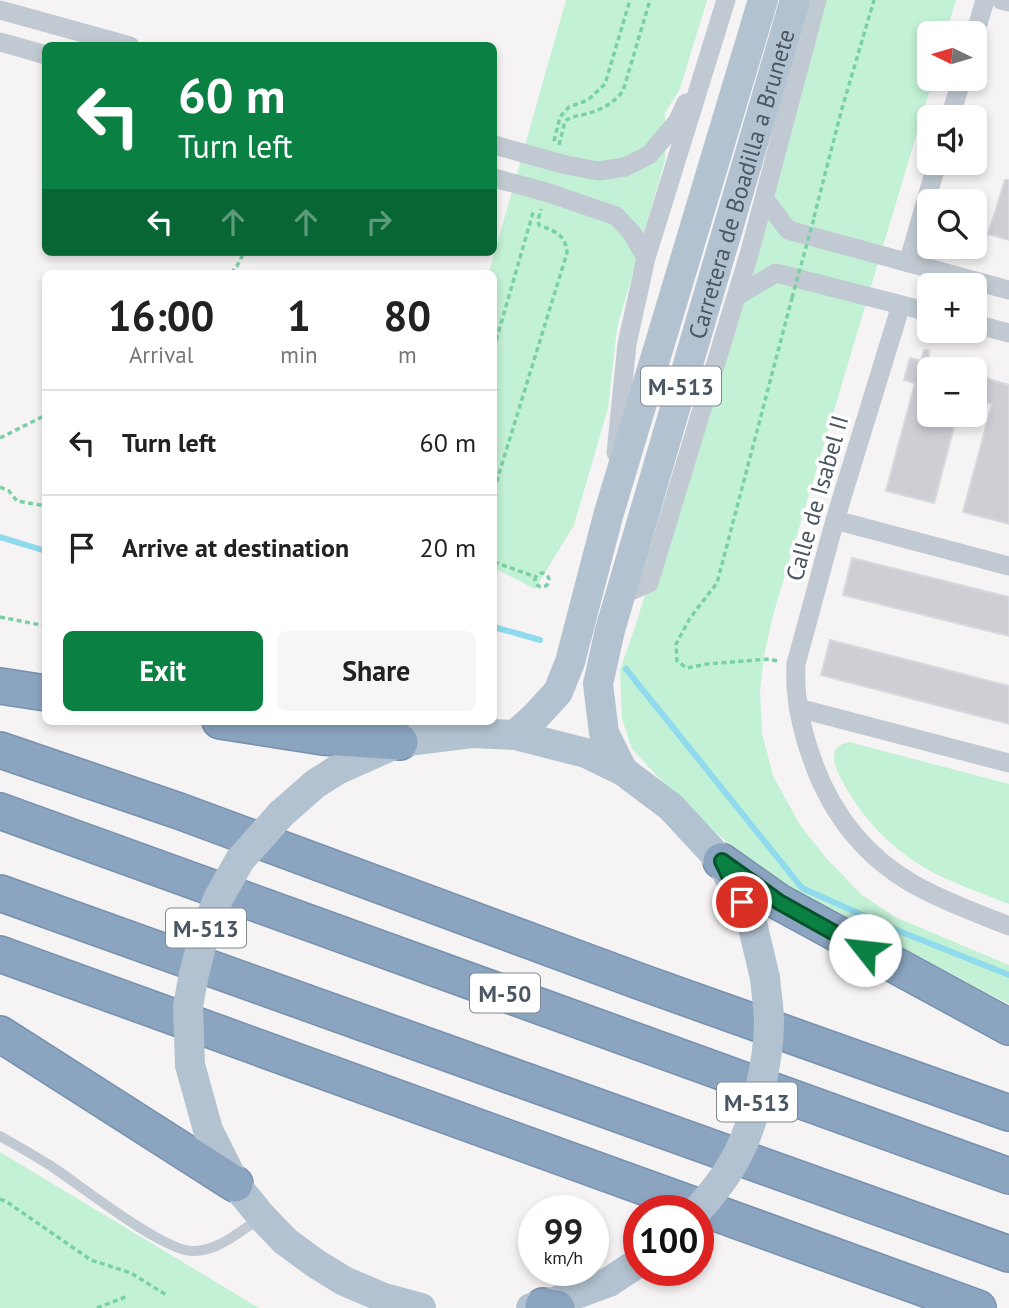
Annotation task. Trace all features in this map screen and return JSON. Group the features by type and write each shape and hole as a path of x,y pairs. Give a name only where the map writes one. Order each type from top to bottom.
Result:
{"highway":[{"path":"0,686 42,692"},
{"path":"246,725 323,737 400,742"},
{"path":"0,750 179,811 644,983 1009,1113"},
{"name":"M-50","path":"0,811 1009,1176"},
{"path":"722,861 779,902 1009,1027"},
{"path":"0,893 1009,1254"},
{"path":"0,954 978,1308"},
{"path":"0,1034 235,1184"}],"main road":[{"name":"Carretera de Boadilla a Brunete","path":"515,735 558,692 570,662 608,516 763,0"},
{"name":"Carretera de Boadilla a Brunete","path":"623,771 604,733 598,684 610,630 794,0"},
{"name":"M-513","path":"421,1308 384,1298 344,1281 285,1241 262,1217 235,1184 208,1130 190,1065 188,1006 194,974 205,931 219,897 240,860 281,814 315,784 400,742 472,733 515,735 586,752 623,771 671,807 722,861 752,923 765,978 769,1022 754,1116 735,1161 711,1195"},
{"path":"542,1307 609,1282 623,1273"},
{"name":"M-513","path":"344,1281 361,1308"}],"street":[{"path":"608,516 627,344 646,258 726,0"},
{"path":"620,596 649,583 737,296 817,0"},
{"path":"979,21 985,0"},
{"path":"1001,0 1009,2"},
{"path":"0,10 116,42"},
{"path":"0,42 42,54"},
{"path":"497,146 598,171 625,167 649,155 677,122 711,51"},
{"path":"908,263 934,175"},
{"path":"497,179 616,216 632,233 646,258"},
{"path":"764,198 788,230 1009,290"},
{"path":"737,296 776,273 917,309"},
{"name":"Calle de Isabel II","path":"901,305 835,520 796,664 798,708 817,775 835,811 856,838 875,857 913,884 948,902 1009,926"},
{"path":"987,327 1009,333"},
{"path":"835,520 1009,566"},
{"path":"798,708 1009,763"}],"lane":[{"path":"0,1136 166,1243 191,1251 213,1248 262,1217"}],"path":[{"path":"554,162 565,121 572,116 608,106 623,91 650,0"},
{"path":"764,660 687,668 677,661 676,644 690,618 717,583 841,112 874,0"},
{"path":"497,479 567,253 565,240 539,225 546,192"},
{"path":"0,438 42,417"},
{"path":"0,487 9,491 17,501 42,505"},
{"path":"497,563 536,577"},
{"path":"0,617 42,625"},
{"path":"0,1199 91,1260 131,1273 168,1296"},
{"path":"97,1308 128,1296"}],"green space":[{"path":"566,0 707,0 680,89 665,113 665,160 617,328 608,408 574,525 535,589 497,570 497,270 490,270 494,256 497,256 497,245"},
{"path":"823,0 956,0 950,21 917,21 917,91 929,91 925,105 917,105 917,133 773,615 760,690 762,733 773,776 800,825 827,859 862,895 895,917 1009,965 1009,1004 797,891 754,865 687,808 632,749 622,719 620,670 737,296"},
{"path":"849,742 1009,784 1009,904 925,868 885,838 853,799 837,770 835,752"},
{"path":"0,1152 259,1308 0,1308"}],"building":[{"path":"1005,180 1009,180 1009,240 988,234"},
{"path":"924,350 929,350 929,357 922,357"},
{"path":"910,358 917,360 917,427 954,427 934,503 886,491 915,383 904,380"},
{"path":"987,379 1009,385 1009,524 963,512 992,404 987,403"},
{"path":"852,558 1009,597 1009,636 843,595"},
{"path":"830,640 1009,686 1009,724 821,675"}],"waterway":[{"path":"0,537 42,550"},
{"path":"497,628 540,640"},
{"path":"626,669 802,888 894,929 1009,975"}],"route":[{"path":"742,902 722,861 779,902 865,950"}]}
